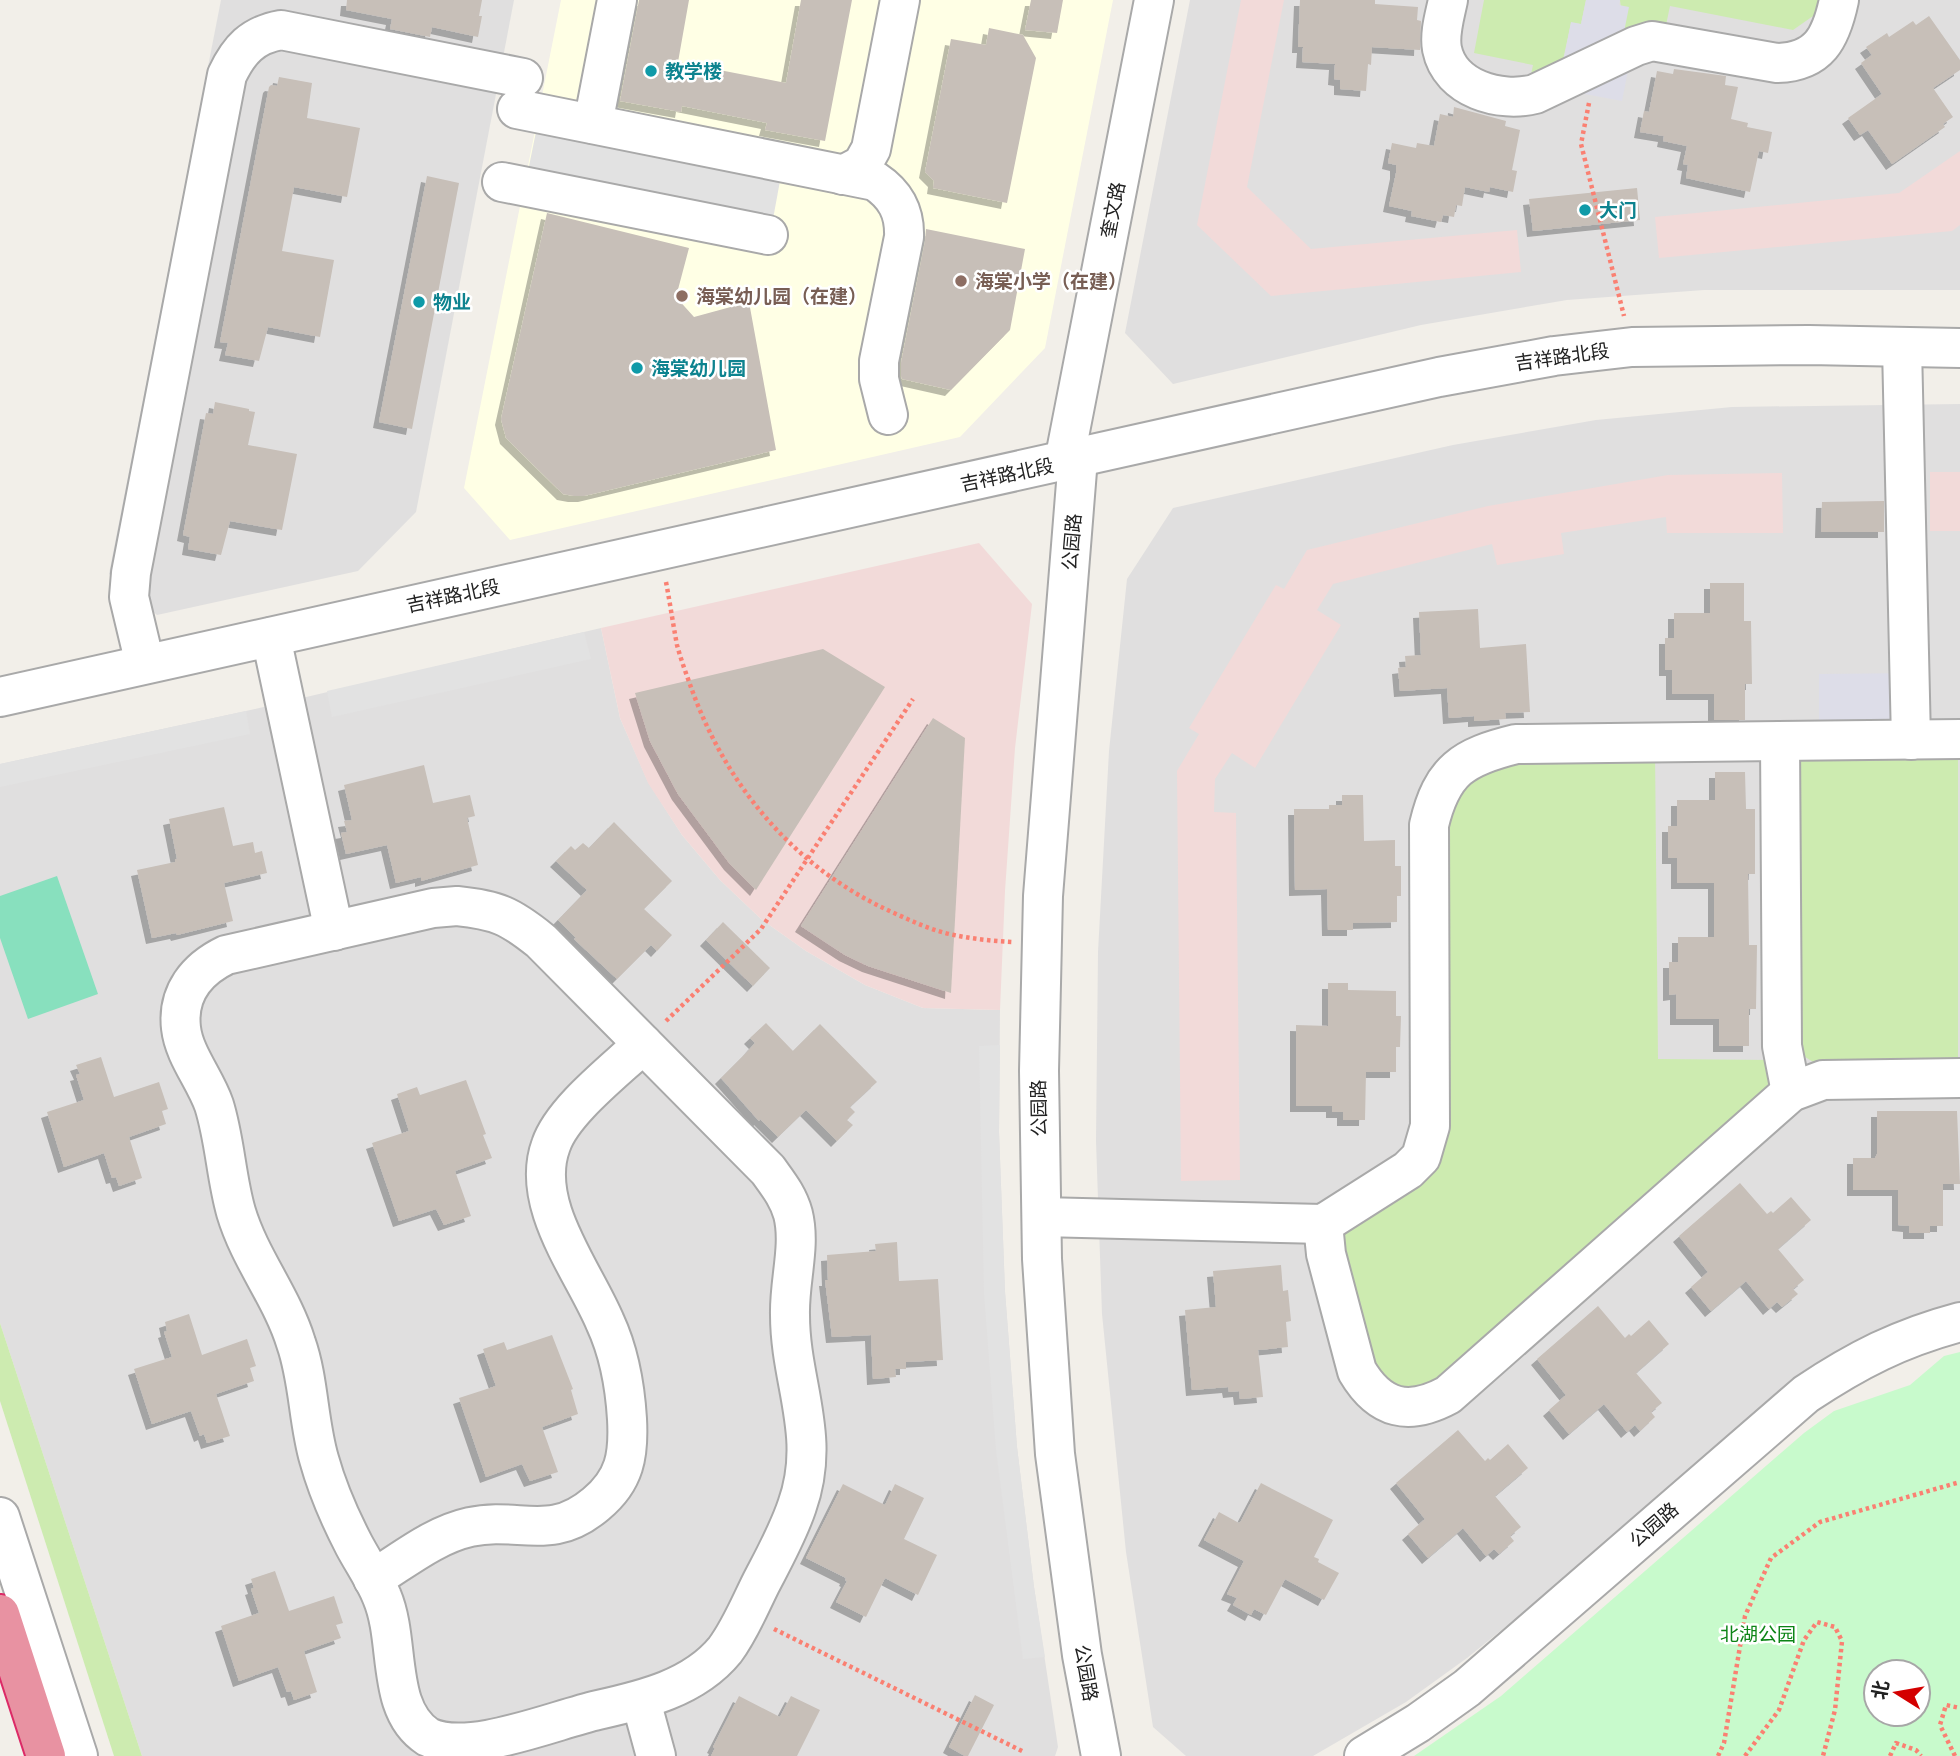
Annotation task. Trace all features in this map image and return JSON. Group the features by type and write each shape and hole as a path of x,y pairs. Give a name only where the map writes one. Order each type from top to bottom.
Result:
{"highway":[{"path":"0,1614 46,1756"}],"street":[{"path":"593,124 618,0"},
{"path":"887,415 879,379 879,361 904,237 904,222 902,209 873,167 872,149 900,0"},
{"name":"奎文路","path":"1071,460 1154,0"},
{"path":"1448,0 1441,41 1444,58 1460,79 1473,88 1511,97 1527,96 1652,41 1777,63 1793,62 1810,55 1824,43 1833,25 1839,0"},
{"path":"145,664 129,597 131,573 227,75 242,48 267,33 294,32 520,93 593,124 875,181 885,187"},
{"path":"843,175 862,165 872,149"},
{"path":"502,182 768,235"},
{"name":"吉祥路北段","path":"0,697 1439,377 1554,356 1632,347 1809,345 1960,348"},
{"path":"1902,347 1911,740"},
{"name":"公园路","path":"1071,460 1043,896 1039,1044 1042,1259 1055,1454 1082,1655 1101,1756"},
{"path":"271,637 334,930"},
{"path":"1042,1217 1323,1224 1408,1170 1421,1157 1430,1126 1429,825 1434,802 1448,779 1482,752 1516,744 1960,739"},
{"path":"1780,741 1782,1046 1791,1092"},
{"path":"457,906 499,912 519,923 541,941 768,1170 784,1191 793,1214 795,1238 789,1320 805,1414 807,1446 800,1499 791,1524 725,1649 710,1665 673,1688 641,1700 587,1713 472,1748 450,1746 431,1740 416,1728 405,1713 398,1693 390,1619 327,1484 318,1457 297,1343 237,1217 214,1106 181,1032 180,1013 185,993 195,976 208,963 226,955 334,930 433,908 457,906"},
{"path":"373,1579 449,1532 497,1524 532,1528 555,1526 577,1519 612,1490 624,1465 628,1442 620,1364 606,1322 555,1221 547,1192 546,1170 550,1145 563,1121 643,1044"},
{"path":"1323,1224 1326,1254 1357,1371 1367,1387 1382,1400 1396,1406 1413,1408 1432,1404 1448,1395 1791,1092 1823,1080 1960,1078"},
{"name":"公园路","path":"1364,1756 1418,1723 1467,1688 1806,1394 1850,1364 1902,1340 1960,1322"},
{"path":"0,1517 78,1756"},
{"path":"641,1700 656,1756"}],"path":[{"path":"1596,65 1581,144 1632,347"},
{"path":"661,551 677,647 711,736 752,802 768,822 808,859 848,890 885,909 931,929 982,940 1017,943"},
{"path":"643,1044 761,929 913,699"},
{"path":"1718,1756 1724,1743 1745,1616 1771,1558 1820,1522 1960,1482"},
{"path":"745,1615 1024,1752"},
{"path":"1745,1756 1779,1710 1804,1640 1817,1622 1835,1627 1842,1641 1835,1710 1823,1756"},
{"path":"1955,1756 1940,1725 1946,1705 1960,1708"},
{"path":"1890,1756 1896,1743 1916,1750 1921,1756"}],"shaded area":[{"path":"221,0 514,0 416,512 358,571 157,615 109,574"},
{"path":"561,0 1113,0 1045,348 960,437 510,540 464,488"},
{"path":"1190,0 1960,0 1960,290 1704,290 1567,300 1421,325 1173,384 1125,333"},
{"path":"1241,0 1284,0 1247,187 1311,249 1517,230 1521,272 1271,296 1197,225"},
{"path":"1586,0 1620,0 1619,5 1629,7 1624,32 1635,35 1622,101 1558,89 1571,22 1581,24"},
{"path":"538,122 782,170 773,219 528,171"},
{"path":"1960,151 1960,225 1952,231 1659,258 1655,217 1899,193"},
{"path":"1960,404 1960,1302 1891,1324 1841,1350 1791,1384 1546,1594 1467,1658 1406,1702 1313,1756 1186,1756 1153,1727 1126,1552 1102,1314 1096,1141 1098,952 1109,751 1127,579 1173,508 1453,445 1596,420 1732,407"},
{"path":"1930,472 1960,472 1960,531 1930,531"},
{"path":"1782,473 1783,533 1667,533 1666,517 1561,533 1564,554 1497,565 1492,544 1333,584 1317,610 1341,625 1255,768 1232,753 1215,779 1214,812 1236,813 1240,1180 1181,1181 1177,771 1199,734 1189,728 1276,585 1284,589 1307,550 1488,506 1668,475"},
{"path":"979,543 1032,604 1015,748 1000,1010 923,1008 865,985 806,951 761,919 720,880 682,835 648,783 620,718 601,628"},
{"path":"601,628 620,718 648,782 682,835 720,880 761,919 806,951 865,985 923,1008 1000,1010 999,1132 1005,1292 1017,1447 1034,1587 1058,1747 1055,1756 142,1756 0,1323 0,764 246,711"},
{"path":"584,632 591,659 332,717 327,691"},
{"path":"1921,673 1921,752 1819,752 1819,674"},
{"path":"246,711 250,734 0,787 0,764"},
{"path":"1000,1045 999,1132 1005,1292 1017,1447 1045,1657 1023,1659 996,1450 984,1293 979,1046"}],"green space":[{"path":"1484,0 1586,0 1581,24 1571,23 1561,69 1529,84 1533,65 1474,53"},
{"path":"1620,0 1827,0 1826,7 1793,30 1670,6 1665,30 1624,32"},
{"path":"1655,751 1658,1059 1773,1060 1767,1097 1430,1393 1375,1381 1339,1236 1415,1176 1445,802 1487,760"},
{"path":"1958,751 1958,1069 1824,1069 1799,1053 1789,763 1802,753"},
{"path":"57,876 98,994 28,1019 0,938 0,896"},
{"path":"0,1323 142,1756 114,1756 0,1401"},
{"name":"北湖公园","path":"1960,1352 1960,1756 1414,1756 1501,1696 1804,1433 1834,1411 1910,1385 1944,1356"}],"building":[{"path":"347,0 482,0 478,37 432,27 430,37 390,29 392,19 346,10"},
{"name":"教学楼","path":"639,0 689,0 678,62 786,83 801,0 852,0 825,141 765,130 767,123 682,106 681,112 620,101"},
{"path":"1031,0 1063,0 1057,33 1025,30"},
{"path":"1300,0 1375,0 1375,4 1418,7 1417,20 1421,21 1420,50 1372,47 1366,91 1340,89 1340,80 1334,79 1335,64 1302,62 1303,47 1298,47"},
{"path":"1929,16 1960,60 1960,70 1933,88 1953,117 1943,124 1945,127 1892,164 1868,130 1860,135 1848,118 1882,94 1861,63 1872,55 1866,47 1887,33 1889,37 1913,21 1916,25"},
{"path":"989,28 1023,35 1036,58 1007,203 933,188 934,181 925,172 951,39 986,45"},
{"path":"1674,69 1726,76 1725,85 1738,87 1731,119 1748,123 1747,127 1772,132 1768,153 1759,151 1750,192 1686,178 1688,165 1683,164 1687,146 1663,141 1664,136 1640,132 1644,111 1649,112 1657,71 1673,74"},
{"path":"279,77 312,83 307,118 360,128 347,197 294,187 282,251 334,260 320,337 268,327 259,361 225,355 228,343 220,342 269,87 277,86"},
{"path":"1454,107 1506,121 1505,126 1520,130 1512,170 1517,171 1513,192 1490,187 1489,192 1465,187 1462,206 1456,205 1454,217 1443,215 1441,222 1411,216 1412,211 1389,206 1396,173 1396,165 1388,163 1392,143 1416,148 1417,143 1434,146 1440,114 1453,117"},
{"name":"物业","path":"427,176 459,183 412,429 379,422"},
{"name":"大门","path":"1637,188 1640,220 1533,231 1529,199"},
{"name":"海棠幼儿园","path":"547,213 689,248 676,297 694,317 749,302 776,450 584,496 574,496 563,494 506,438 501,419"},
{"path":"926,229 1025,249 1010,330 951,390 902,379 901,376 901,363"},
{"path":"215,402 255,412 248,445 297,454 282,530 230,521 221,555 188,549 190,537 183,535 206,413 213,414"},
{"path":"1884,501 1884,532 1821,532 1822,502"},
{"path":"1710,583 1744,583 1744,621 1751,621 1752,684 1745,684 1745,720 1714,720 1714,694 1672,694 1672,670 1665,670 1665,638 1674,638 1674,613 1710,613"},
{"path":"1478,609 1480,648 1526,644 1530,712 1505,713 1506,719 1474,721 1474,716 1449,718 1447,688 1400,691 1398,668 1406,667 1405,656 1421,655 1419,612"},
{"path":"823,649 885,687 756,890 730,864 678,794 650,741 635,693"},
{"path":"933,718 965,738 951,993 868,966 845,955 801,926"},
{"path":"424,765 433,803 470,795 475,816 467,818 478,865 421,881 421,877 396,883 387,845 346,854 341,833 347,832 344,821 352,820 344,785"},
{"path":"1715,772 1745,772 1746,809 1755,809 1755,874 1748,874 1749,945 1757,945 1756,1009 1749,1009 1749,1046 1719,1046 1719,1019 1676,1019 1676,994 1669,995 1669,962 1678,962 1678,937 1714,937 1714,883 1677,883 1677,858 1668,858 1668,826 1677,826 1677,800 1715,800"},
{"path":"1342,795 1363,795 1364,841 1395,840 1395,866 1401,866 1401,896 1397,896 1397,922 1353,923 1353,930 1328,930 1327,889 1295,890 1294,809 1329,809 1329,805 1342,805"},
{"path":"224,807 233,846 253,842 255,853 262,851 267,873 224,883 233,921 177,935 176,933 152,938 137,870 175,862 177,859 169,819"},
{"path":"614,822 672,881 644,909 672,935 657,951 651,945 617,979 574,939 576,938 558,920 587,890 556,861 571,846 575,850 583,843 589,848"},
{"path":"723,922 770,968 753,986 706,940"},
{"path":"1328,983 1348,983 1348,990 1396,991 1396,1016 1401,1016 1400,1047 1396,1047 1396,1072 1366,1072 1365,1120 1343,1120 1343,1112 1332,1112 1332,1106 1296,1106 1296,1025 1328,1026"},
{"path":"766,1023 793,1051 820,1024 877,1082 850,1107 855,1112 847,1120 853,1125 837,1141 806,1110 778,1137 760,1119 759,1121 721,1078 755,1043 750,1038"},
{"path":"101,1057 114,1097 159,1082 168,1109 162,1111 166,1124 129,1137 142,1178 119,1186 116,1177 112,1178 104,1153 64,1167 47,1112 84,1100 76,1075 80,1074 76,1065"},
{"path":"466,1080 492,1158 455,1171 471,1216 444,1225 436,1209 399,1221 372,1143 409,1131 397,1094 417,1087 420,1095"},
{"path":"1877,1111 1957,1111 1960,1184 1943,1184 1943,1226 1930,1226 1930,1233 1909,1233 1909,1226 1898,1225 1898,1190 1853,1190 1853,1158 1875,1158 1877,1154"},
{"path":"1740,1183 1767,1214 1771,1211 1773,1213 1791,1197 1811,1220 1778,1249 1804,1280 1793,1289 1798,1294 1782,1307 1777,1302 1769,1309 1746,1281 1711,1311 1691,1287 1708,1272 1679,1236"},
{"path":"897,1242 899,1281 938,1279 943,1360 906,1362 906,1369 895,1369 896,1377 873,1379 871,1335 832,1337 825,1280 828,1280 827,1255 876,1251 875,1244"},
{"path":"1281,1265 1283,1291 1288,1290 1291,1321 1286,1322 1288,1347 1258,1350 1263,1397 1240,1399 1239,1391 1229,1392 1228,1387 1192,1390 1185,1310 1216,1307 1213,1271"},
{"path":"1598,1306 1625,1338 1649,1320 1669,1344 1636,1373 1662,1403 1651,1412 1655,1417 1640,1431 1635,1425 1627,1432 1604,1404 1569,1434 1549,1410 1566,1395 1537,1359"},
{"path":"189,1314 202,1355 247,1339 256,1366 250,1368 254,1381 216,1394 230,1436 207,1443 204,1434 200,1436 191,1411 152,1424 134,1369 172,1357 164,1332 167,1331 165,1322"},
{"path":"552,1335 573,1389 571,1390 578,1414 542,1427 558,1472 530,1481 522,1464 486,1477 459,1398 496,1386 483,1349 504,1342 507,1350"},
{"path":"1458,1430 1485,1461 1488,1458 1490,1460 1508,1444 1528,1468 1495,1496 1521,1527 1510,1536 1514,1541 1499,1554 1494,1549 1486,1556 1463,1528 1428,1558 1408,1534 1425,1519 1396,1483"},
{"path":"1261,1483 1333,1520 1314,1557 1339,1573 1324,1600 1285,1579 1266,1615 1254,1609 1251,1615 1233,1605 1237,1598 1227,1594 1244,1561 1204,1540 1219,1512 1239,1523 1241,1521"},
{"path":"843,1484 885,1505 895,1484 924,1498 904,1539 937,1555 918,1595 885,1578 866,1617 836,1602 846,1578 806,1558"},
{"path":"275,1571 289,1611 334,1596 343,1623 336,1625 341,1638 304,1651 317,1692 294,1700 291,1691 287,1692 278,1667 239,1681 221,1626 259,1613 251,1589 254,1588 251,1579"},
{"path":"975,1695 994,1705 968,1756 965,1756 949,1747"},
{"path":"739,1696 780,1717 791,1696 820,1710 797,1756 711,1756"}],"place":[{"name":"教学楼","path":"651,71"},
{"name":"大门","path":"1585,210"},
{"name":"海棠小学（在建）","path":"961,281"},
{"name":"海棠幼儿园（在建）","path":"682,296"},
{"name":"物业","path":"419,302"},
{"name":"海棠幼儿园","path":"637,368"}]}
